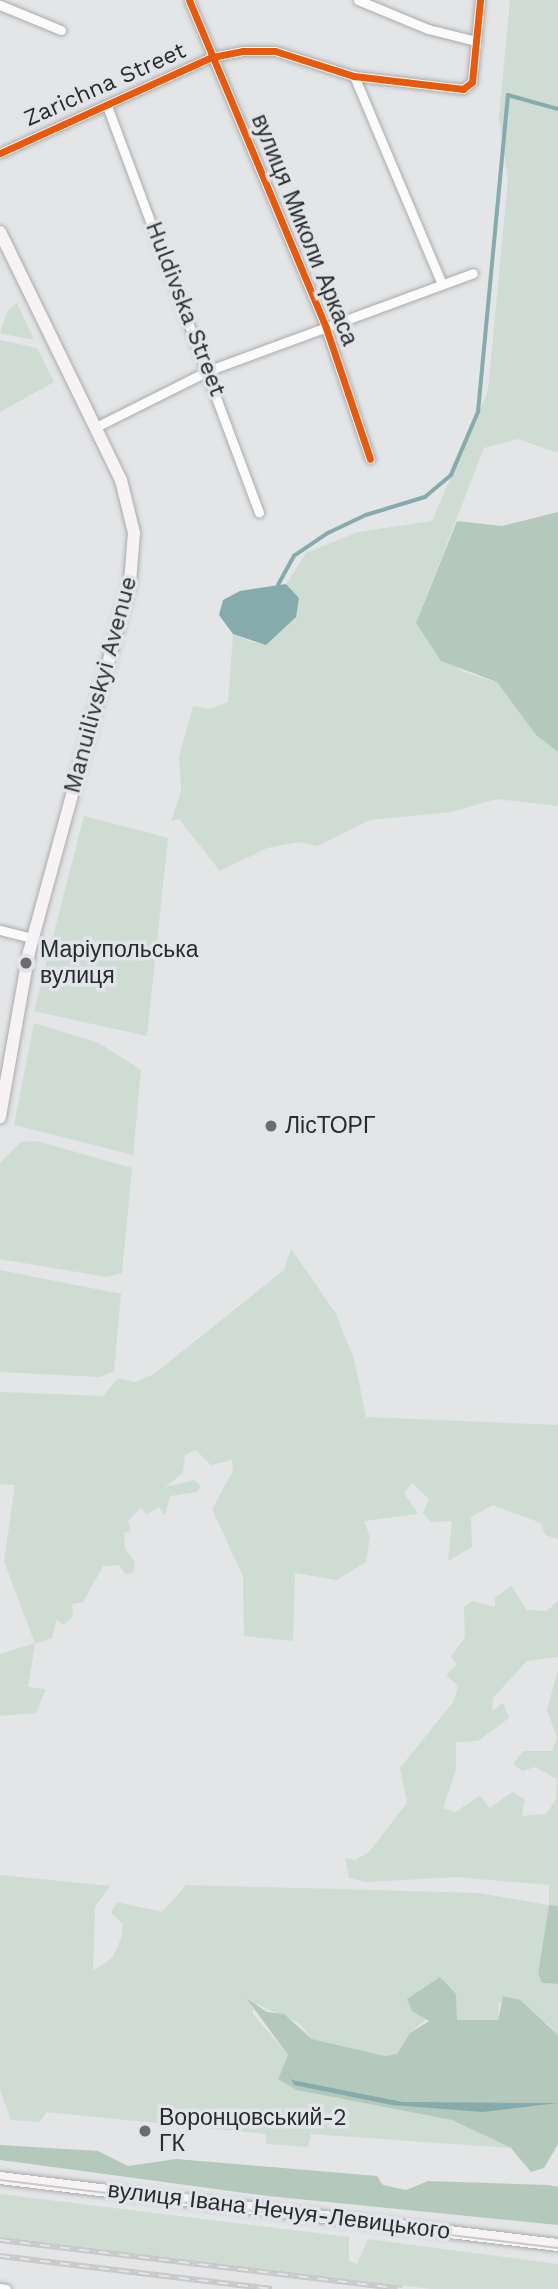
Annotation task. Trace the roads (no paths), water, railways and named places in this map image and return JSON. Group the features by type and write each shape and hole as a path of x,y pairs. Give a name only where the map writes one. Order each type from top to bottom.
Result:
{"main road":[{"name":"Manuilivskyi Avenue","path":"0,232 96,427 130,508 133,557 33,938 0,1118"},
{"name":"вулиця Івана Нечуя-Левицького","path":"0,2178 558,2245"}],"street":[{"name":"вулиця Миколи Аркаса","path":"189,0 326,328 370,458"},
{"path":"358,0 428,29 476,41"},
{"name":"Zarichna Street","path":"0,153 212,57 275,51 354,76 463,89 472,82 481,0"},
{"path":"0,5 61,30"},
{"path":"354,76 442,285"},
{"name":"Huldivska Street","path":"107,106 209,370 259,513"},
{"path":"96,427 209,370 473,273"},
{"path":"0,930 33,938"},
{"path":"0,2288 6,2289"}],"water":[{"path":"286,584 299,598 296,617 266,645 233,634 219,615 223,600 240,591"},
{"path":"284,2064 292,2080 403,2102 558,2103 483,2112 392,2105 294,2085"}],"waterway":[{"path":"278,585 294,556 328,533 366,515 425,497 451,475 478,412 508,95 558,109"}],"tram line":[{"path":"0,2180 558,2248"}],"railway":[{"path":"0,2240 402,2289"},
{"path":"0,2256 272,2289"}],"place":[{"name":"Маріупольська вулиця","path":"26,963"},
{"name":"ЛісТОРГ","path":"271,1126"},
{"name":"Воронцовський-2 ГК","path":"145,2131"}]}
